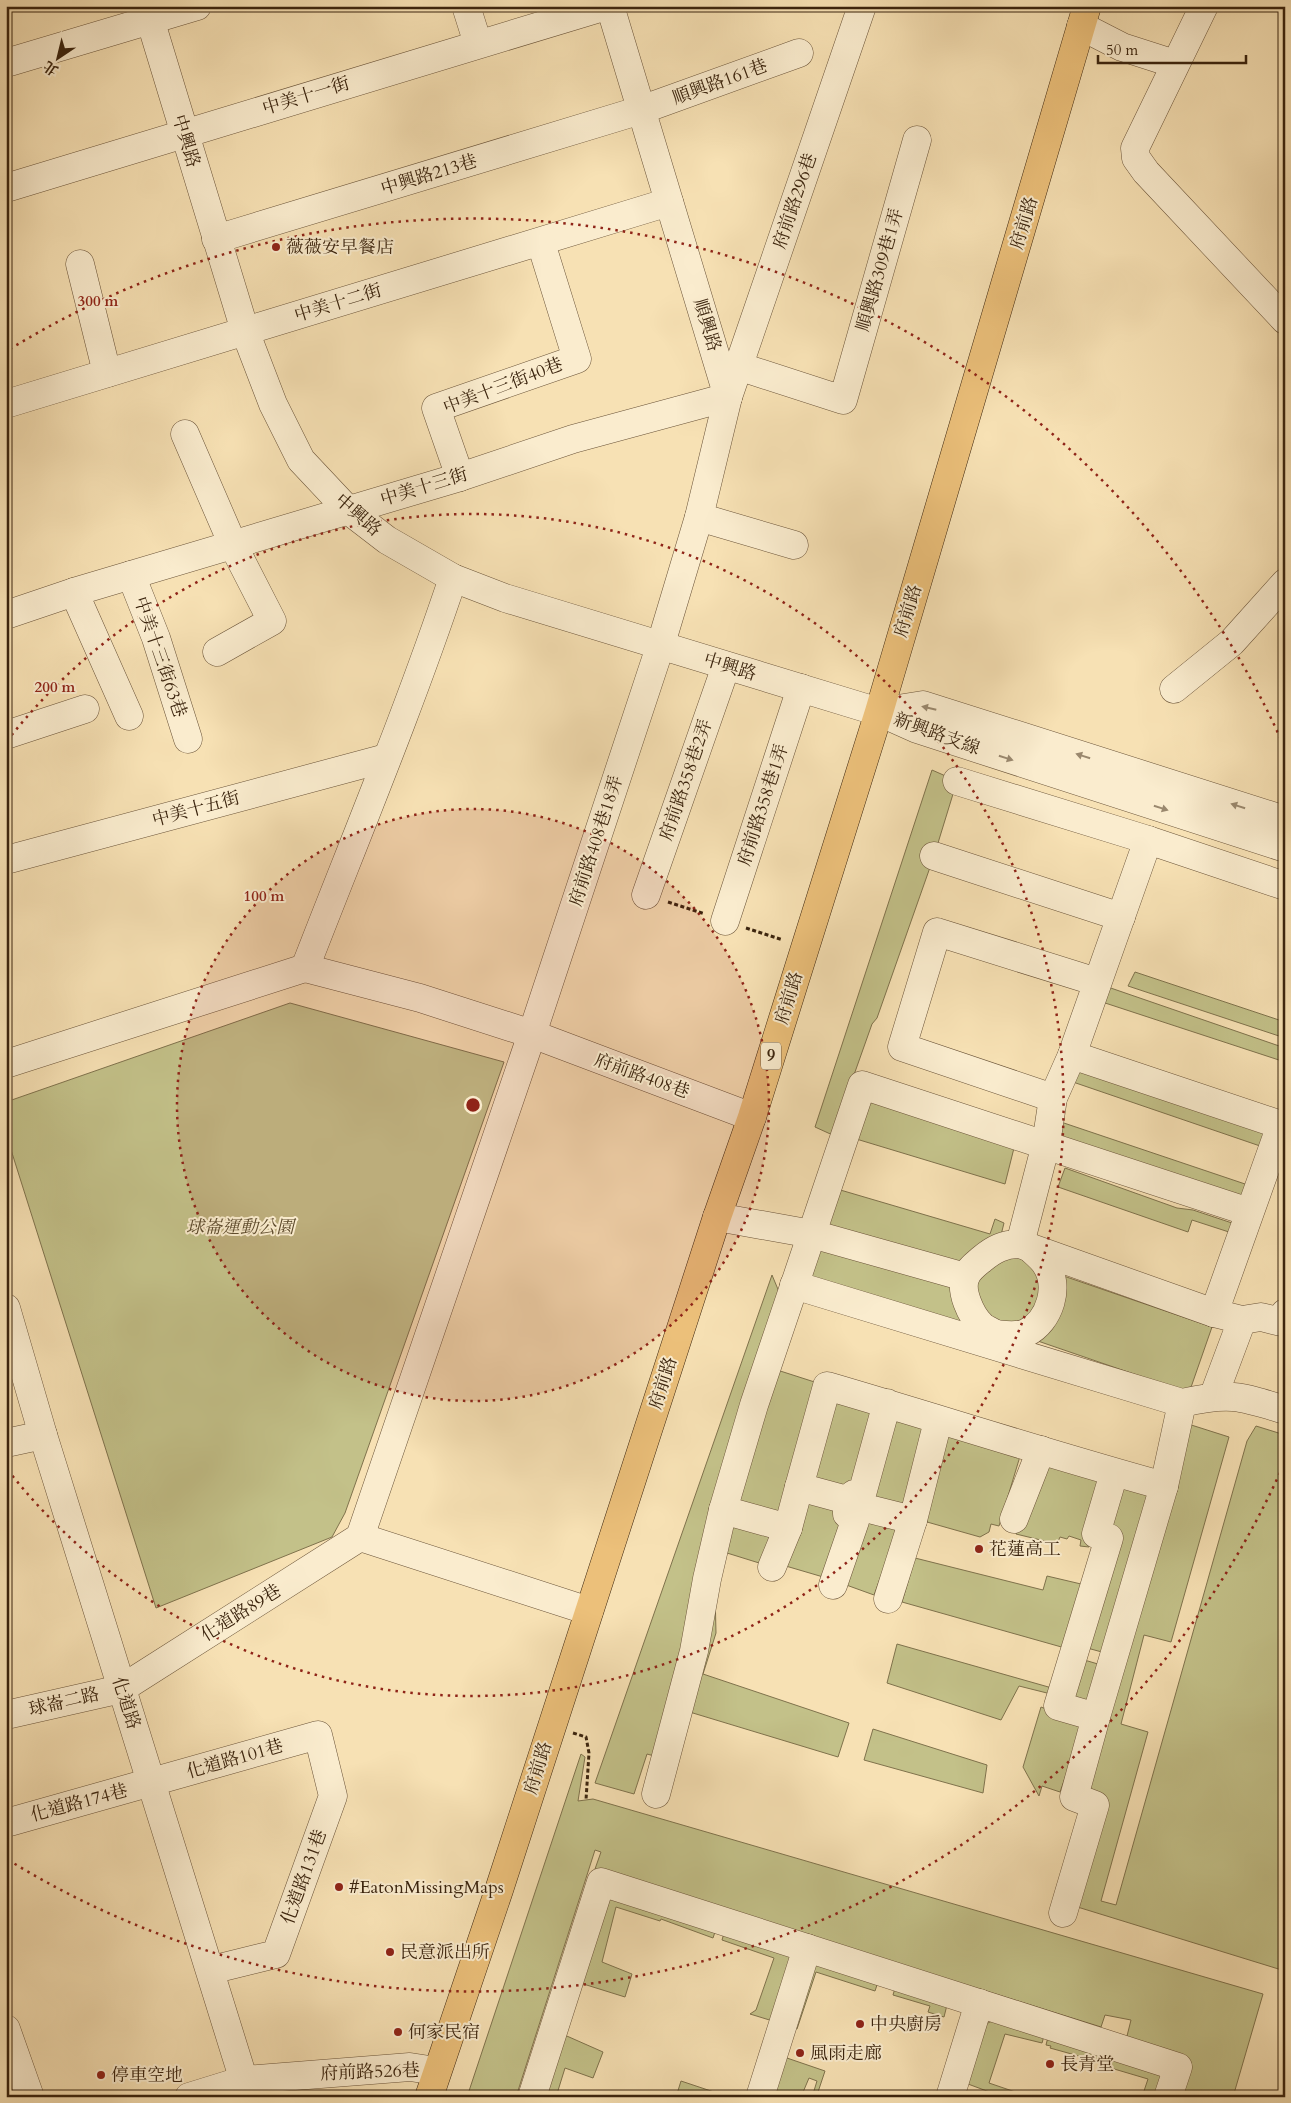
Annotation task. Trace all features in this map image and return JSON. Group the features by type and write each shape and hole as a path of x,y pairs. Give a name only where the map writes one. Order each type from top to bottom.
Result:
{"main road":[{"name":"府前路","path":"429,2097 436,2071 499,1890 717,1217 752,1117 879,712 1084,16"}],"street":[{"path":"6,63 147,13 197,6"},
{"path":"466,6 478,44"},
{"name":"中美十一街","path":"6,188 606,6"},
{"name":"順興路","path":"610,6 728,397"},
{"name":"府前路296巷","path":"728,397 862,6"},
{"path":"1204,6 1135,148 1136,158 1146,172 1282,310"},
{"name":"中興路","path":"147,13 245,331 273,404 301,460 348,510 387,540 453,578 505,598 879,712"},
{"path":"1084,16 1122,47 1175,64"},
{"name":"順興路161巷","path":"642,110 799,53"},
{"name":"中興路213巷","path":"216,239 642,110"},
{"name":"順興路309巷1弄","path":"738,366 843,400 917,140"},
{"name":"中美十二街","path":"6,404 541,243 669,202"},
{"name":"中美十三街40巷","path":"460,477 436,408 577,359 541,243"},
{"path":"80,264 107,373"},
{"path":"660,646 699,517 728,397"},
{"name":"中美十三街","path":"6,615 74,592 460,477 573,439 728,397"},
{"path":"185,434 233,545 272,621 217,652"},
{"path":"699,517 794,545"},
{"name":"中美十三街63巷","path":"131,575 151,624 188,739"},
{"path":"6,1064 305,968 386,758 407,713 453,578"},
{"path":"1174,690 1232,642 1285,583"},
{"path":"74,592 129,716"},
{"name":"府前路408巷18弄","path":"360,1537 532,1034 660,646"},
{"name":"府前路358巷2弄","path":"646,895 726,666"},
{"name":"府前路358巷1弄","path":"725,921 801,688"},
{"name":"新興路支線","path":"879,712 923,705 1285,820"},
{"path":"6,735 85,709"},
{"name":"新興路支線","path":"879,712 917,730 1285,848"},
{"name":"中美十五街","path":"6,860 386,758"},
{"path":"957,781 1148,840 1285,886"},
{"path":"1025,1245 1046,1144 1053,1098 1072,1055 1148,840"},
{"path":"934,856 1120,917"},
{"path":"1053,1098 902,1047 937,932 1097,982"},
{"name":"府前路408巷","path":"305,968 420,998 532,1034 752,1117"},
{"path":"1072,1055 1283,1126 1214,1312"},
{"path":"656,1794 694,1651 707,1579 723,1510 754,1405 862,1085 1250,1212"},
{"path":"717,1217 812,1234 965,1277"},
{"path":"993,1339 971,1311 966,1295 965,1277 971,1268 1003,1245 1025,1245 1214,1312 1242,1320 1261,1317 1281,1322 1285,1313"},
{"path":"993,1339 1024,1334 1048,1313 1052,1295 1046,1264 1025,1245"},
{"path":"794,1285 993,1339 1182,1403 1214,1395 1241,1396 1285,1410"},
{"name":"化道路","path":"6,1308 43,1435 211,1970 246,2088"},
{"path":"1214,1395 1242,1320"},
{"path":"772,1567 788,1528 827,1386 887,1403 938,1421 1164,1486"},
{"path":"833,1585 859,1506 887,1403"},
{"path":"1063,1913 1095,1805 1074,1797 1164,1486 1182,1403"},
{"path":"888,1599 913,1520 938,1421"},
{"path":"6,1443 43,1435"},
{"path":"1014,1519 1041,1450"},
{"path":"1096,1717 1058,1706 1109,1538 1096,1534 1114,1473"},
{"path":"799,1487 859,1506 913,1520"},
{"path":"723,1510 788,1528"},
{"path":"360,1537 589,1611"},
{"name":"化道路89巷","path":"122,1688 360,1537"},
{"path":"1075,1650 1112,1662"},
{"name":"球崙二路","path":"6,1715 122,1688"},
{"name":"化道路101巷","path":"152,1783 318,1735"},
{"name":"化道路131巷","path":"211,1970 276,1954 333,1796 318,1735"},
{"name":"化道路174巷","path":"6,1823 152,1783"},
{"path":"532,2097 601,1882 1178,2067 1168,2097"},
{"path":"760,2097 807,1948"},
{"path":"950,2097 979,2003"},
{"path":"6,2029 30,2097"},
{"name":"府前路526巷","path":"189,2097 410,2067 436,2071"}],"path":[{"path":"551,1726 586,1737 589,1753 586,1800"}],"green space":[{"path":"932,770 957,781 934,856 877,1018 872,1024 855,1072 837,1137 815,1127"},
{"path":"1135,972 1285,1022 1285,1038 1128,986"},
{"path":"1102,985 1285,1048 1285,1062 1096,1000"},
{"name":"球崙運動公園","path":"290,1003 504,1062 345,1513 332,1537 156,1608 6,1134 6,1102"},
{"path":"1076,1063 1270,1129 1263,1147 1070,1081"},
{"path":"868,1087 1017,1136 1005,1184 853,1138"},
{"path":"1052,1119 1251,1186 1245,1211 1046,1144"},
{"path":"1065,1168 1177,1208 1193,1210 1235,1224 1232,1233 1192,1220 1188,1232 1058,1187"},
{"path":"837,1189 990,1234 995,1219 1004,1223 1000,1239 972,1260 953,1262 834,1229 827,1222"},
{"path":"813,1246 957,1289 962,1322 804,1277"},
{"path":"1024,1256 1047,1286 1022,1328 984,1321 974,1276 989,1258"},
{"path":"1052,1272 1212,1327 1189,1393 1032,1339"},
{"path":"772,1275 782,1299 774,1369 827,1386 772,1567 727,1553 715,1591 716,1633 703,1674 849,1723 838,1757 683,1710 665,1759 647,1754 634,1794 595,1783"},
{"path":"828,1393 882,1409 860,1489 804,1486"},
{"path":"889,1411 929,1425 903,1512 874,1500"},
{"path":"1185,1423 1229,1437 1171,1642 1144,1635 1121,1724 1148,1732 1101,1901 1116,1905 1247,1441 1256,1426 1285,1435 1285,1971 1071,1905 1102,1801 1078,1793"},
{"path":"942,1429 1021,1453 999,1526 991,1524 989,1532 980,1537 920,1520"},
{"path":"1042,1457 1110,1478 1089,1547 1080,1546 1081,1540 1069,1536 1067,1539 1060,1537 1057,1544 1016,1534"},
{"path":"1116,1480 1158,1493 1109,1654 1080,1646 1101,1532"},
{"path":"802,1493 843,1513 830,1579 779,1564"},
{"path":"901,1521 874,1595 838,1582 867,1523"},
{"path":"915,1558 1043,1590 1047,1576 1081,1584 1065,1648 902,1602"},
{"path":"897,1644 1052,1688 1051,1694 1019,1686 1001,1720 887,1683"},
{"path":"1081,1659 1108,1667 1093,1704 1070,1698"},
{"path":"1041,1707 1084,1724 1060,1792 1042,1786 1039,1796 1023,1767"},
{"path":"873,1729 987,1765 983,1793 864,1760"},
{"path":"581,1754 585,1757 578,1801 593,1799 1263,1994 1233,2097 1178,2097 1189,2060 1126,2040 1131,2020 1105,2015 1101,2027 595,1869 601,1852 595,1850 516,2097 467,2097"},
{"path":"616,1897 716,1929 713,1938 661,1919 660,1921 616,1907 602,1962 632,1974 625,1997 577,1982 608,1900"},
{"path":"724,1933 789,1954 795,1966 776,2022 750,2014 756,2010 774,1958 722,1940"},
{"path":"819,1963 878,1982 875,1991 816,1972 797,2029 793,2027 808,1969"},
{"path":"895,1988 947,2005 944,2017 928,2012 930,2006 893,1995"},
{"path":"994,2020 1044,2036 1042,2043 1005,2034 989,2083 1030,2097 1003,2097 968,2084 982,2026"},
{"path":"560,2033 603,2052 593,2078 565,2068 556,2097 545,2097"},
{"path":"1048,2037 1159,2073 1162,2079 1156,2097 1142,2097 1148,2079 1104,2066 1104,2063 1050,2048 1051,2046 1046,2045"},
{"path":"784,2057 825,2071 817,2095 813,2094 817,2081 809,2078 801,2097 767,2097"},
{"path":"681,2081 729,2097 676,2097"}],"place":[{"name":"薇薇安早餐店","path":"276,247"},
{"name":"花蓮高工","path":"979,1549"},
{"name":"#EatonMissingMaps","path":"339,1887"},
{"name":"民意派出所","path":"390,1952"},
{"name":"中央廚房","path":"860,2024"},
{"name":"何家民宿","path":"398,2032"},
{"name":"風雨走廊","path":"800,2053"},
{"name":"長青堂","path":"1050,2064"},
{"name":"停車空地","path":"101,2075"}]}
